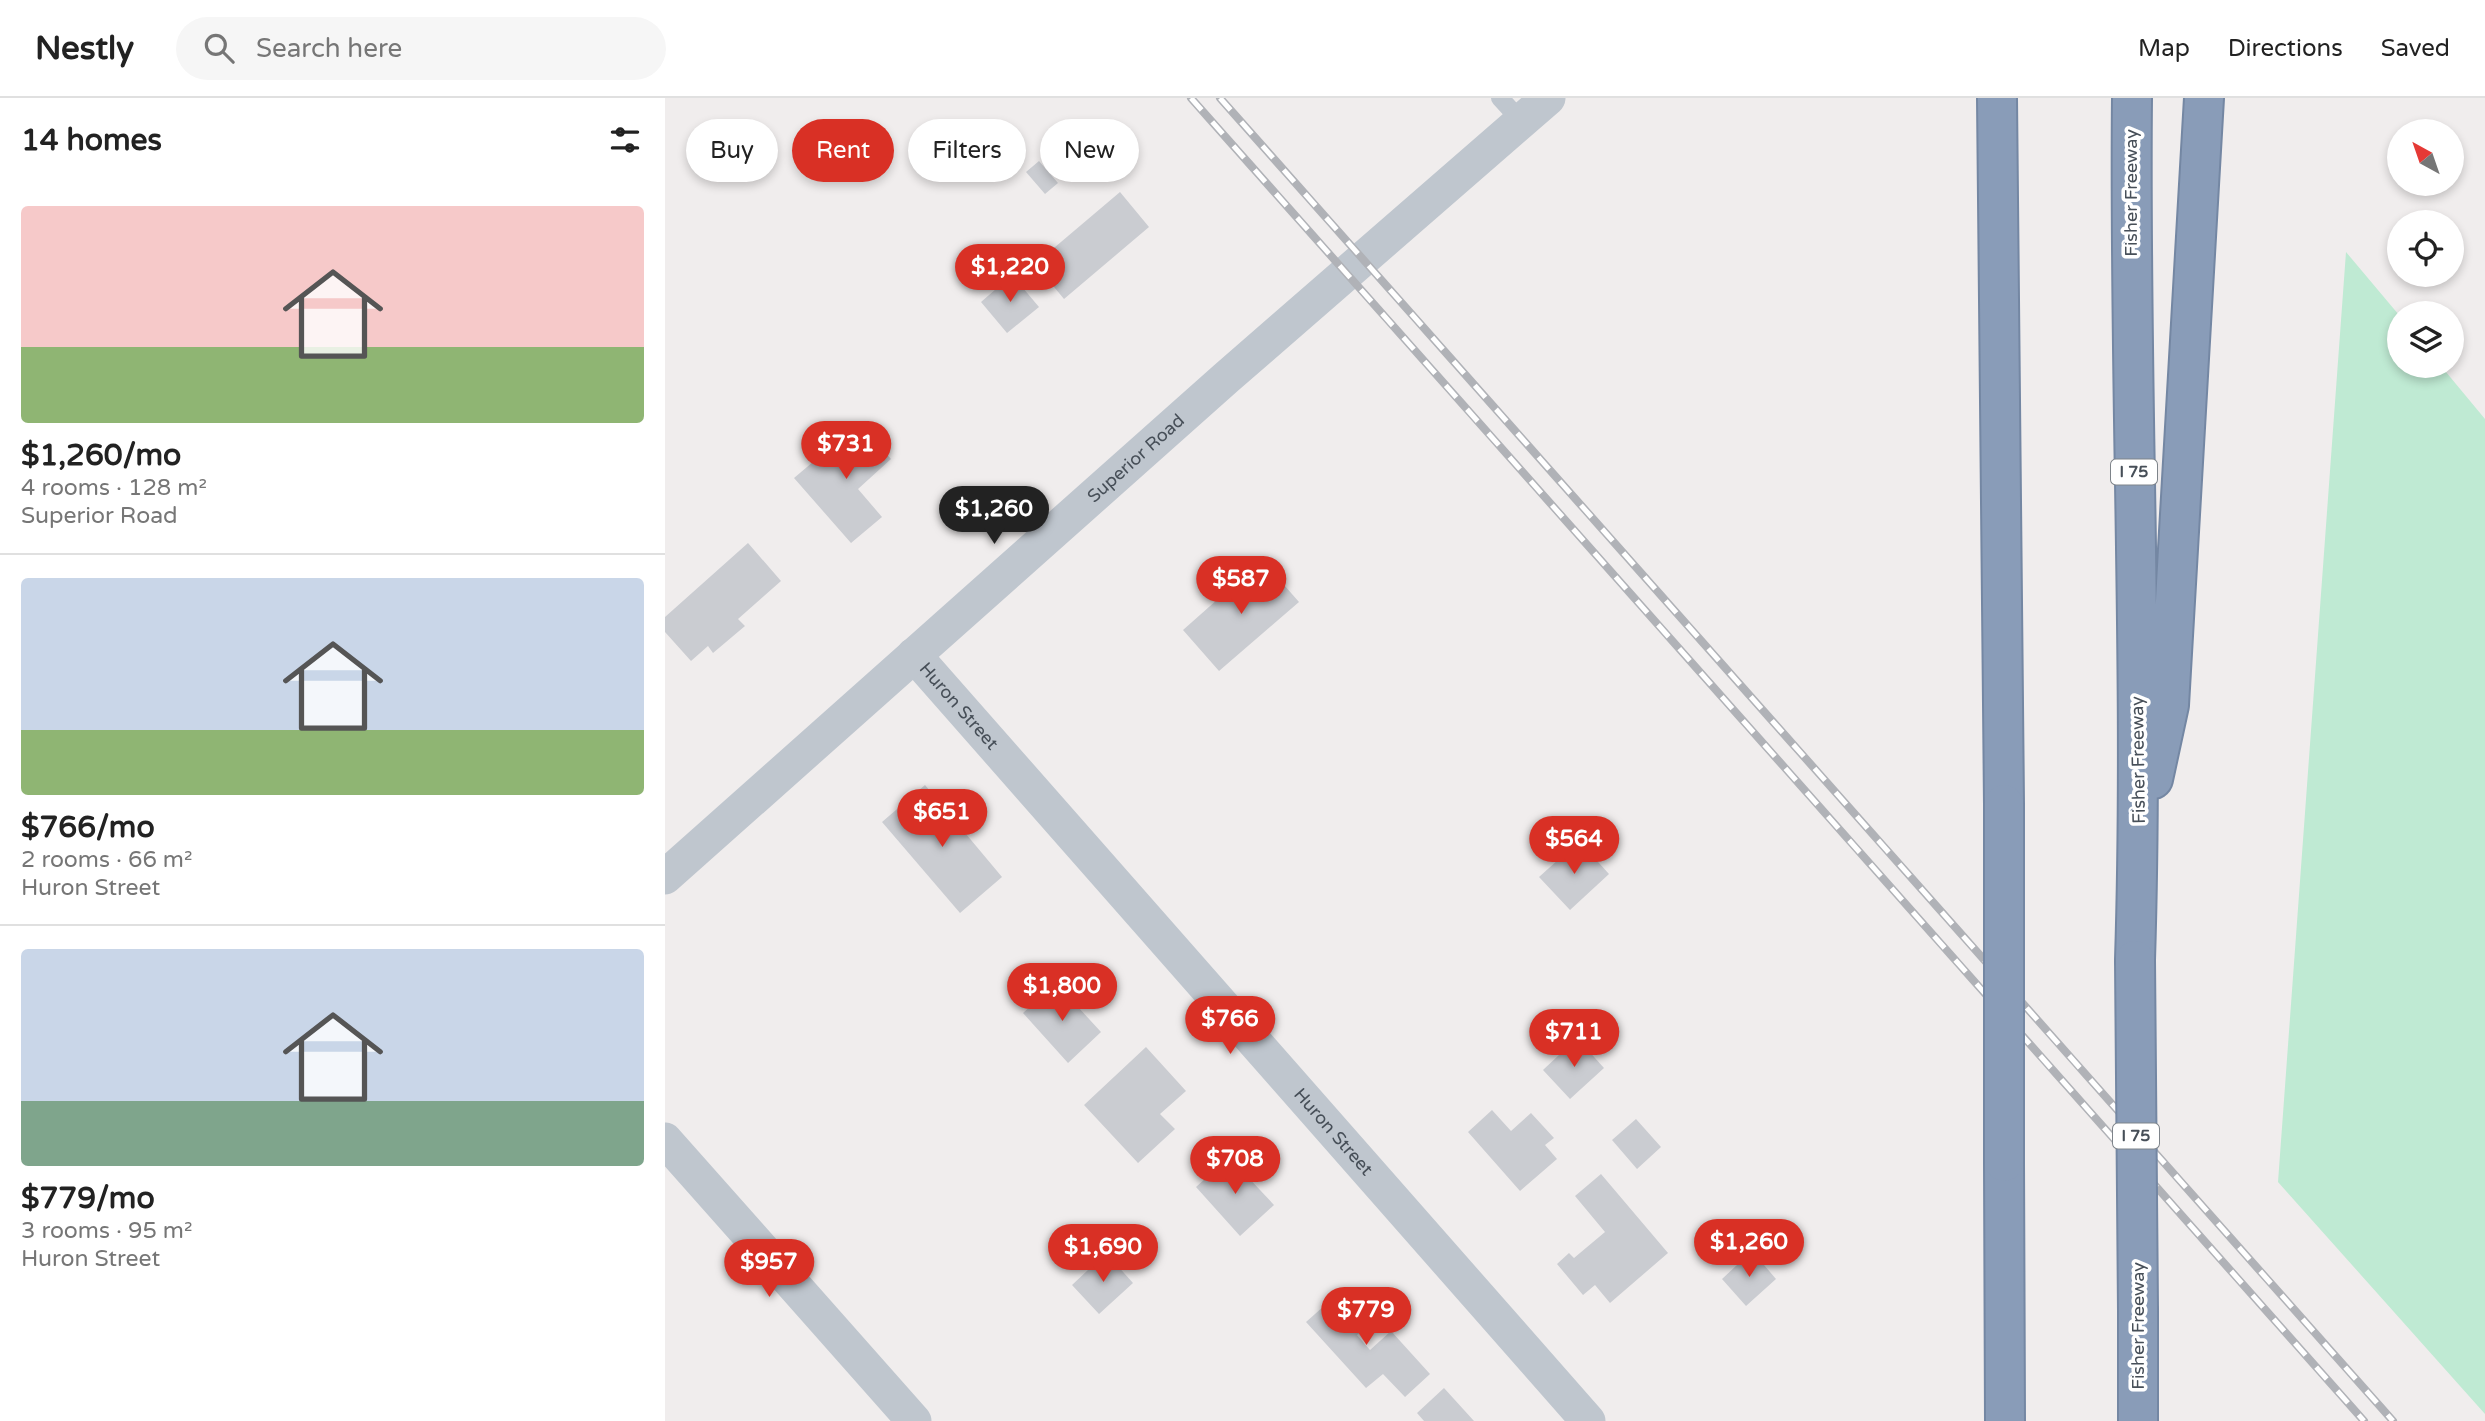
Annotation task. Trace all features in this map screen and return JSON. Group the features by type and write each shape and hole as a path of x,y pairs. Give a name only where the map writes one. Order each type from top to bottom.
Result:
{"highway":[{"path":"1997,98 2004,804 2005,1421"},
{"name":"Fisher Freeway","path":"2132,98 2139,846 2135,960 2139,1421"},
{"path":"2139,846 2169,705 2204,98"}],"street":[{"name":"Superior Road","path":"665,877 1226,378 1511,110 1548,98"},
{"name":"Huron Street","path":"914,655 1588,1421"},
{"path":"665,1140 914,1421"}],"green space":[{"path":"2346,252 2387,301 2387,378 2451,378 2485,419 2485,1414 2278,1182"}],"building":[{"path":"1039,161 1040,182 1058,183 1045,194 1026,172"},
{"path":"1120,192 1149,227 1064,299 1035,264"},
{"path":"1012,275 1039,307 1007,333 981,302"},
{"path":"859,423 891,459 858,489 882,517 851,543 794,478"},
{"path":"748,543 781,581 738,619 745,626 713,653 708,646 691,661 665,632 665,617"},
{"path":"1262,560 1299,602 1219,671 1183,630"},
{"path":"925,785 1002,877 960,913 882,822"},
{"path":"1579,841 1609,874 1570,910 1539,877"},
{"path":"1056,983 1101,1032 1068,1063 1023,1013"},
{"path":"1577,1038 1604,1068 1570,1099 1543,1070"},
{"path":"1146,1047 1186,1091 1160,1114 1175,1129 1138,1163 1084,1105"},
{"path":"1492,1110 1511,1131 1531,1113 1554,1138 1545,1145 1557,1159 1520,1191 1468,1132"},
{"path":"1636,1119 1661,1147 1637,1169 1612,1140"},
{"path":"1229,1157 1274,1205 1240,1236 1196,1187"},
{"path":"1601,1174 1668,1253 1610,1303 1595,1285 1583,1295 1557,1264 1569,1253 1574,1258 1605,1232 1575,1196"},
{"path":"1752,1251 1776,1279 1746,1306 1722,1279"},
{"path":"1106,1253 1133,1283 1099,1314 1072,1285"},
{"path":"1342,1290 1371,1322 1357,1335 1370,1350 1391,1331 1430,1374 1405,1397 1383,1374 1366,1388 1306,1322"},
{"path":"1444,1388 1474,1421 1424,1421 1417,1413"}],"railway":[{"path":"1191,98 2364,1421"},
{"path":"1220,98 2393,1421"}]}
